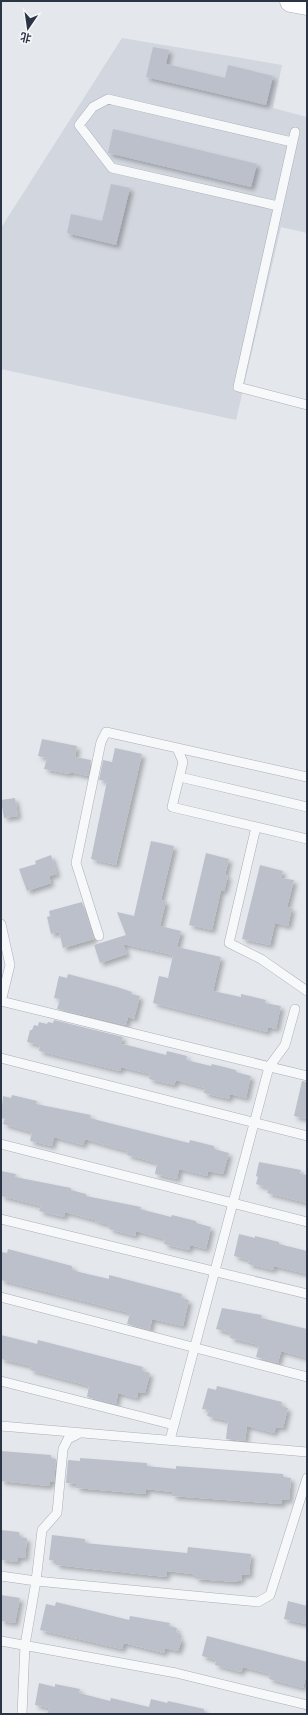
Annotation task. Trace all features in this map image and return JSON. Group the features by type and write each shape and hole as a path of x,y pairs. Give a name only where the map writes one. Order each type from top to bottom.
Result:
{"main road":[{"path":"291,1 307,4"}],"lane":[{"path":"278,206 112,168 79,125 92,107 108,99 292,142"},
{"path":"295,132 238,387 307,405"},
{"path":"99,936 76,863 102,742 106,732 307,777"},
{"path":"177,748 183,762 172,807 307,839"},
{"path":"180,777 307,807"},
{"path":"256,827 229,943 261,959 307,991"},
{"path":"1,924 4,948 10,965 1,1001 307,1076"},
{"path":"170,1440 269,1067 285,1045 294,1009"},
{"path":"1,1058 307,1136"},
{"path":"1,1144 307,1222"},
{"path":"1,1219 307,1294"},
{"path":"1,1298 307,1377"},
{"path":"1,1381 174,1424"},
{"path":"1,1426 307,1452"},
{"path":"22,1714 25,1646 36,1580 42,1530 57,1513 63,1449 68,1439 80,1433"},
{"path":"1,1576 258,1602 270,1595 307,1478"},
{"path":"1,1641 176,1673 307,1705"}],"shaded area":[{"path":"122,38 282,65 273,108 307,117 307,233 281,227 236,420 1,369 1,228"}],"building":[{"path":"153,47 169,50 166,64 225,78 228,65 273,76 266,105 146,77"},
{"path":"113,129 257,164 251,187 108,153"},
{"path":"111,184 130,188 116,245 67,233 71,214 102,221"},
{"path":"42,739 77,746 75,757 91,760 88,776 44,769 47,758 38,756"},
{"path":"115,748 142,754 116,865 91,859 107,781 99,780 103,760 112,762"},
{"path":"15,798 18,816 4,818 1,800"},
{"path":"151,841 174,846 161,900 166,901 160,926 181,931 177,947 221,957 213,991 241,997 241,994 266,1000 265,1003 281,1006 276,1029 268,1027 267,1032 153,1003 159,976 168,978 173,955 123,944 127,954 100,963 94,945 126,935 117,912 134,916"},
{"path":"206,853 229,859 225,875 228,876 224,891 221,890 212,930 189,925"},
{"path":"51,855 57,874 49,876 51,883 27,891 19,869 36,864 35,861"},
{"path":"260,865 283,871 281,878 294,880 287,907 292,908 288,926 275,923 270,945 242,939"},
{"path":"82,902 94,939 63,948 59,932 51,934 47,917 50,916 49,911"},
{"path":"68,974 117,987 132,992 131,994 140,996 134,1019 128,1017 126,1025 57,1009 60,999 54,998 59,976 67,978"},
{"path":"54,1020 123,1037 121,1044 166,1055 167,1051 187,1056 186,1060 211,1066 212,1064 236,1070 236,1072 251,1076 246,1098 230,1094 229,1099 204,1093 205,1088 176,1080 174,1085 149,1079 150,1074 121,1067 120,1071 39,1051 40,1045 27,1042 30,1030 32,1030 34,1025 38,1026 39,1022 47,1024 48,1022 53,1023"},
{"path":"302,1081 307,1082 307,1119 294,1116"},
{"path":"12,1095 37,1101 36,1104 91,1115 90,1118 105,1122 189,1143 190,1140 214,1146 214,1149 229,1153 223,1174 208,1171 207,1176 179,1169 177,1179 155,1174 157,1163 127,1155 128,1151 85,1139 83,1145 54,1137 52,1146 30,1141 32,1132 3,1124 5,1119 1,1118 3,1096 11,1098"},
{"path":"259,1162 301,1170 300,1174 307,1175 307,1203 267,1193 269,1188 256,1184"},
{"path":"1,1171 16,1174 15,1177 71,1188 71,1190 86,1194 86,1196 141,1207 140,1209 171,1217 172,1215 196,1221 196,1223 211,1227 206,1249 190,1245 189,1250 164,1244 165,1239 136,1231 135,1236 109,1229 110,1225 65,1212 64,1217 39,1211 41,1206 1,1196"},
{"path":"239,1234 279,1242 279,1244 307,1251 307,1274 274,1266 273,1270 248,1264 249,1260 234,1256"},
{"path":"8,1249 72,1266 72,1269 79,1272 109,1279 109,1275 182,1294 181,1298 189,1300 183,1326 152,1319 150,1330 127,1324 130,1313 1,1280 1,1252 7,1253"},
{"path":"222,1308 262,1315 261,1318 307,1329 307,1358 281,1351 278,1363 256,1357 259,1345 230,1338 231,1333 216,1329"},
{"path":"1,1335 37,1344 38,1340 143,1367 142,1371 150,1373 145,1393 138,1392 137,1398 118,1393 116,1404 87,1397 89,1386 30,1370 31,1366 1,1359"},
{"path":"217,1386 282,1402 281,1406 288,1408 283,1428 276,1427 274,1433 247,1426 245,1441 226,1439 228,1421 207,1416 209,1410 202,1409 208,1388 216,1390"},
{"path":"1,1451 51,1455 51,1458 56,1459 54,1482 50,1481 49,1486 1,1481"},
{"path":"80,1458 147,1463 147,1466 176,1469 176,1466 283,1474 283,1477 291,1478 289,1500 282,1500 282,1504 172,1496 173,1492 146,1489 146,1494 76,1488 77,1484 66,1483 68,1460 80,1461"},
{"path":"1,1530 19,1532 19,1537 27,1538 25,1558 18,1557 17,1562 1,1560"},
{"path":"52,1535 85,1539 85,1543 187,1553 188,1547 251,1554 249,1575 242,1575 241,1581 238,1580 237,1582 196,1579 196,1576 192,1574 167,1571 166,1577 56,1565 56,1561 49,1560"},
{"path":"1,1595 20,1598 15,1623 1,1621"},
{"path":"288,1601 307,1606 305,1624 284,1619"},
{"path":"56,1602 129,1620 130,1616 170,1623 169,1626 177,1628 176,1632 179,1633 178,1638 182,1639 178,1651 165,1648 164,1653 124,1643 122,1649 40,1630 46,1604 55,1606"},
{"path":"207,1636 307,1662 307,1672 303,1688 269,1679 270,1674 243,1667 241,1672 215,1665 216,1660 202,1656"},
{"path":"39,1683 55,1687 55,1684 80,1689 79,1693 110,1701 111,1698 149,1707 151,1699 167,1703 168,1701 204,1709 204,1714 47,1714 49,1708 35,1705"}]}
